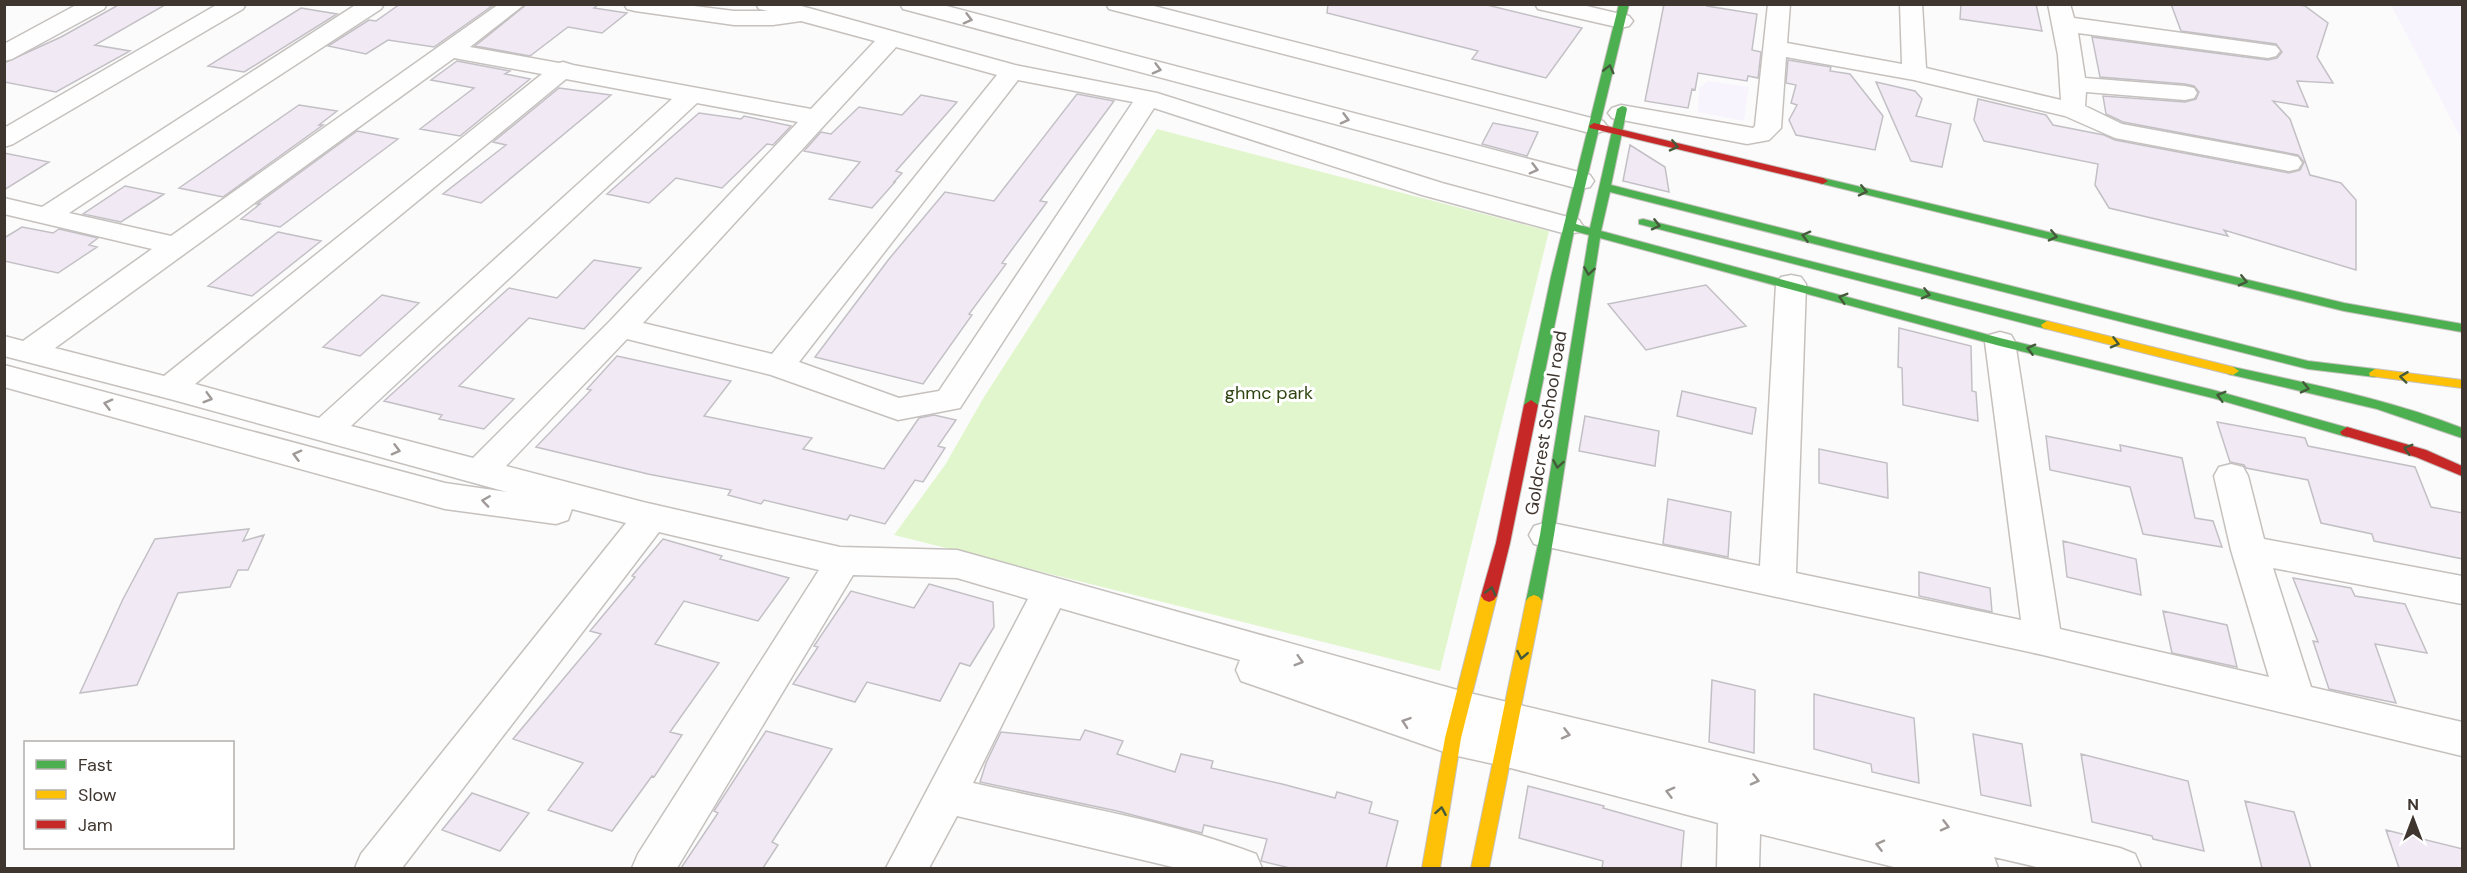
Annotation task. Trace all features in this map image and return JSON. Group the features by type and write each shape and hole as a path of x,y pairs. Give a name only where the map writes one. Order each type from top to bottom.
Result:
{"street":[{"path":"4,54 96,4"},
{"path":"4,139 235,4"},
{"path":"46,216 373,4"},
{"path":"17,349 175,246 514,4"},
{"path":"634,4 705,16 767,20 804,14"},
{"path":"767,4 1012,72 1148,98 1432,189 1575,204"},
{"path":"829,4 1344,145 1605,212"},
{"path":"911,4 1575,204 1595,233 2000,342 2213,394 2421,453 2463,471"},
{"path":"1117,4 1614,115 2344,306 2463,328"},
{"path":"1545,4 1623,13 1614,115"},
{"path":"1614,115 1747,136 1760,135 1768,128 1779,4"},
{"path":"1911,4 1914,73"},
{"path":"2073,110 2074,84 2061,14 2268,51"},
{"path":"479,472 621,328 890,39"},
{"path":"1774,48 1914,73 2073,110 2115,130 2289,163"},
{"path":"450,50 563,69 818,118"},
{"path":"170,388 563,69"},
{"path":"779,366 1012,72"},
{"path":"2074,84 2185,93"},
{"path":"325,431 691,95"},
{"path":"621,328 779,366 898,410 949,400 1148,98"},
{"name":"Goldcrest School road","path":"1431,868 1457,723 1503,543 1575,204 1614,115"},
{"name":"Goldcrest School road","path":"1480,868 1546,535 1595,233 1605,212 1605,187 1614,115"},
{"path":"1605,187 2308,365 2463,384"},
{"path":"4,206 175,246"},
{"path":"1633,220 2189,361 2391,408 2434,421 2463,433"},
{"path":"1777,582 1791,284"},
{"path":"2000,342 2043,640"},
{"path":"17,349 643,515 840,561 957,564 1457,723"},
{"path":"4,376 445,496 646,523 838,570 958,577 1046,599 1457,723 2120,868"},
{"path":"2231,476 2249,550 2295,699"},
{"path":"376,868 646,523"},
{"path":"1546,535 2043,640 2463,739"},
{"path":"2249,550 2463,590"},
{"path":"653,868 838,570"},
{"path":"907,868 1046,599"},
{"path":"1506,734 1740,810 1977,868"},
{"path":"946,795 1174,859 1241,868"},
{"path":"1738,868 1740,810"}],"shaded area":[{"path":"2391,5 2462,5 2462,140"},
{"path":"1708,81 1749,87 1744,121 1698,112 1699,88"}],"green space":[{"name":"ghmc park","path":"1157,129 1549,231 1440,671 894,535 945,465 984,397"}],"building":[{"path":"120,4 165,5 95,45 130,51 56,92 4,82 4,63 61,37"},
{"path":"400,4 492,6 434,47 388,40 366,54 328,46 369,20 376,21"},
{"path":"527,4 599,4 594,8 627,13 602,33 568,27 530,56 475,46"},
{"path":"1328,4 1483,4 1582,28 1546,78 1472,59 1478,51 1327,13"},
{"path":"1664,4 1707,4 1707,6 1757,14 1752,50 1761,52 1758,78 1748,76 1747,81 1698,73 1688,108 1645,101"},
{"path":"1961,4 2036,4 2042,31 1960,19"},
{"path":"2171,4 2294,4 2305,6 2328,23 2317,57 2333,83 2297,81 2308,107 2273,101 2290,119 2310,175 2341,183 2356,200 2356,270 2224,230 2228,236 2109,208 2095,185 2098,164 1984,141 1974,120 1978,99 2046,115 2053,125 2104,135 2115,140 2289,173 2300,170 2304,162 2298,155 2123,122 2106,114 2103,96 2185,102 2196,99 2199,92 2194,86 2185,84 2100,77 2092,37 2268,60 2277,58 2282,52 2276,44 2181,31"},
{"path":"301,8 337,14 244,72 208,66"},
{"path":"1788,60 1831,67 1830,71 1850,74 1883,116 1875,150 1796,135 1789,120 1797,105 1791,103 1796,85 1786,83"},
{"path":"457,61 510,71 505,74 530,79 460,136 420,129 474,88 431,80"},
{"path":"1876,82 1915,91 1922,99 1916,116 1951,124 1942,167 1911,161"},
{"path":"559,88 611,95 481,203 443,194 506,145 493,142"},
{"path":"1077,94 1114,101 1040,201 1047,202 1002,263 1006,264 969,314 972,315 923,384 815,357 889,259 945,192 994,201"},
{"path":"921,95 957,102 896,171 902,173 872,208 829,199 860,162 804,151 821,132 831,134 859,107 902,115"},
{"path":"299,105 337,111 319,125 323,125 223,197 179,188"},
{"path":"699,113 741,119 744,116 791,126 773,145 767,144 722,188 676,178 649,203 607,194"},
{"path":"1493,123 1538,132 1527,156 1482,144"},
{"path":"357,131 398,139 280,227 241,219 260,204 257,204"},
{"path":"1630,145 1665,167 1669,192 1623,181"},
{"path":"4,153 49,162 4,190"},
{"path":"125,186 164,194 121,222 83,214"},
{"path":"22,227 53,233 59,229 98,238 89,245 97,247 58,273 4,261 4,238"},
{"path":"278,232 321,241 252,296 208,286"},
{"path":"594,260 641,268 584,329 529,318 459,386 514,399 484,429 439,419 442,415 384,401 509,288 557,298"},
{"path":"1706,285 1746,326 1646,350 1608,304"},
{"path":"382,295 419,303 360,356 323,347"},
{"path":"1899,328 1971,346 1972,391 1976,392 1978,421 1903,405 1902,368 1898,367"},
{"path":"617,356 731,381 704,416 812,438 803,449 884,469 919,418 934,415 956,420 938,446 945,448 923,482 915,480 885,524 850,515 847,520 764,500 761,504 728,495 731,490 648,474 536,447 591,390 587,389"},
{"path":"1682,391 1756,408 1752,434 1677,416"},
{"path":"1585,416 1659,431 1655,466 1579,451"},
{"path":"2217,422 2305,438 2308,446 2415,467 2431,507 2463,513 2463,559 2374,541 2372,534 2321,523 2308,480 2246,468 2244,465 2230,462"},
{"path":"2046,436 2121,451 2120,445 2182,458 2195,518 2213,521 2222,547 2143,534 2130,487 2050,470"},
{"path":"1819,449 1887,463 1888,498 1819,483"},
{"path":"1668,499 1731,512 1728,557 1663,544"},
{"path":"249,529 243,541 264,535 248,570 238,570 230,587 178,593 137,685 80,693 123,599 155,539"},
{"path":"663,539 722,556 720,559 789,578 758,621 684,601 655,644 719,663 670,732 682,735 654,777 652,776 612,831 548,810 583,763 513,739 601,634 590,631"},
{"path":"2063,541 2136,559 2141,595 2067,577"},
{"path":"1919,572 1990,588 1992,612 1919,596"},
{"path":"2293,578 2351,588 2355,596 2405,604 2427,653 2375,644 2396,703 2329,689 2313,641 2318,642"},
{"path":"929,584 993,602 994,627 970,666 960,663 940,701 867,682 855,702 793,684 818,647 814,646 851,591 914,608"},
{"path":"2163,611 2227,625 2237,667 2172,653"},
{"path":"1712,680 1755,690 1754,753 1709,742"},
{"path":"1814,694 1914,718 1919,783 1872,772 1871,764 1814,749"},
{"path":"1085,730 1123,741 1117,754 1175,772 1181,754 1213,761 1211,768 1335,798 1337,792 1372,802 1369,813 1398,821 1386,868 1290,868 1261,861 1267,839 1204,825 1202,833 1117,811 980,782 986,763 1001,732 1080,740"},
{"path":"766,731 832,749 772,842 778,845 763,868 681,868 718,813 714,811"},
{"path":"1973,734 2022,744 2031,806 1981,795"},
{"path":"2081,754 2188,781 2204,851 2092,822"},
{"path":"1528,786 1604,806 1603,808 1684,831 1681,868 1602,868 1603,861 1519,838"},
{"path":"472,793 529,813 500,851 442,830"},
{"path":"2245,801 2294,812 2311,868 2262,868"},
{"path":"2386,830 2463,849 2463,868 2399,868"}],"traffic: fast":[{"path":"1531,405 1557,277 1624,4"},
{"path":"1534,601 1547,535 1595,233 1622,109"},
{"path":"1823,181 2344,307 2462,328"},
{"path":"1605,187 2308,365 2375,373"},
{"path":"1643,222 2047,325"},
{"path":"1569,226 2000,342 2213,394 2347,432"},
{"path":"2233,371 2378,405 2462,433"}],"traffic: slow":[{"path":"2047,325 2233,371"},
{"path":"2375,373 2462,384"},
{"path":"1431,868 1453,738 1489,596"},
{"path":"1480,868 1534,601"}],"traffic: jam":[{"path":"1594,126 1823,181"},
{"path":"1489,596 1503,543 1531,405"},
{"path":"2347,432 2421,453 2462,471"}]}
